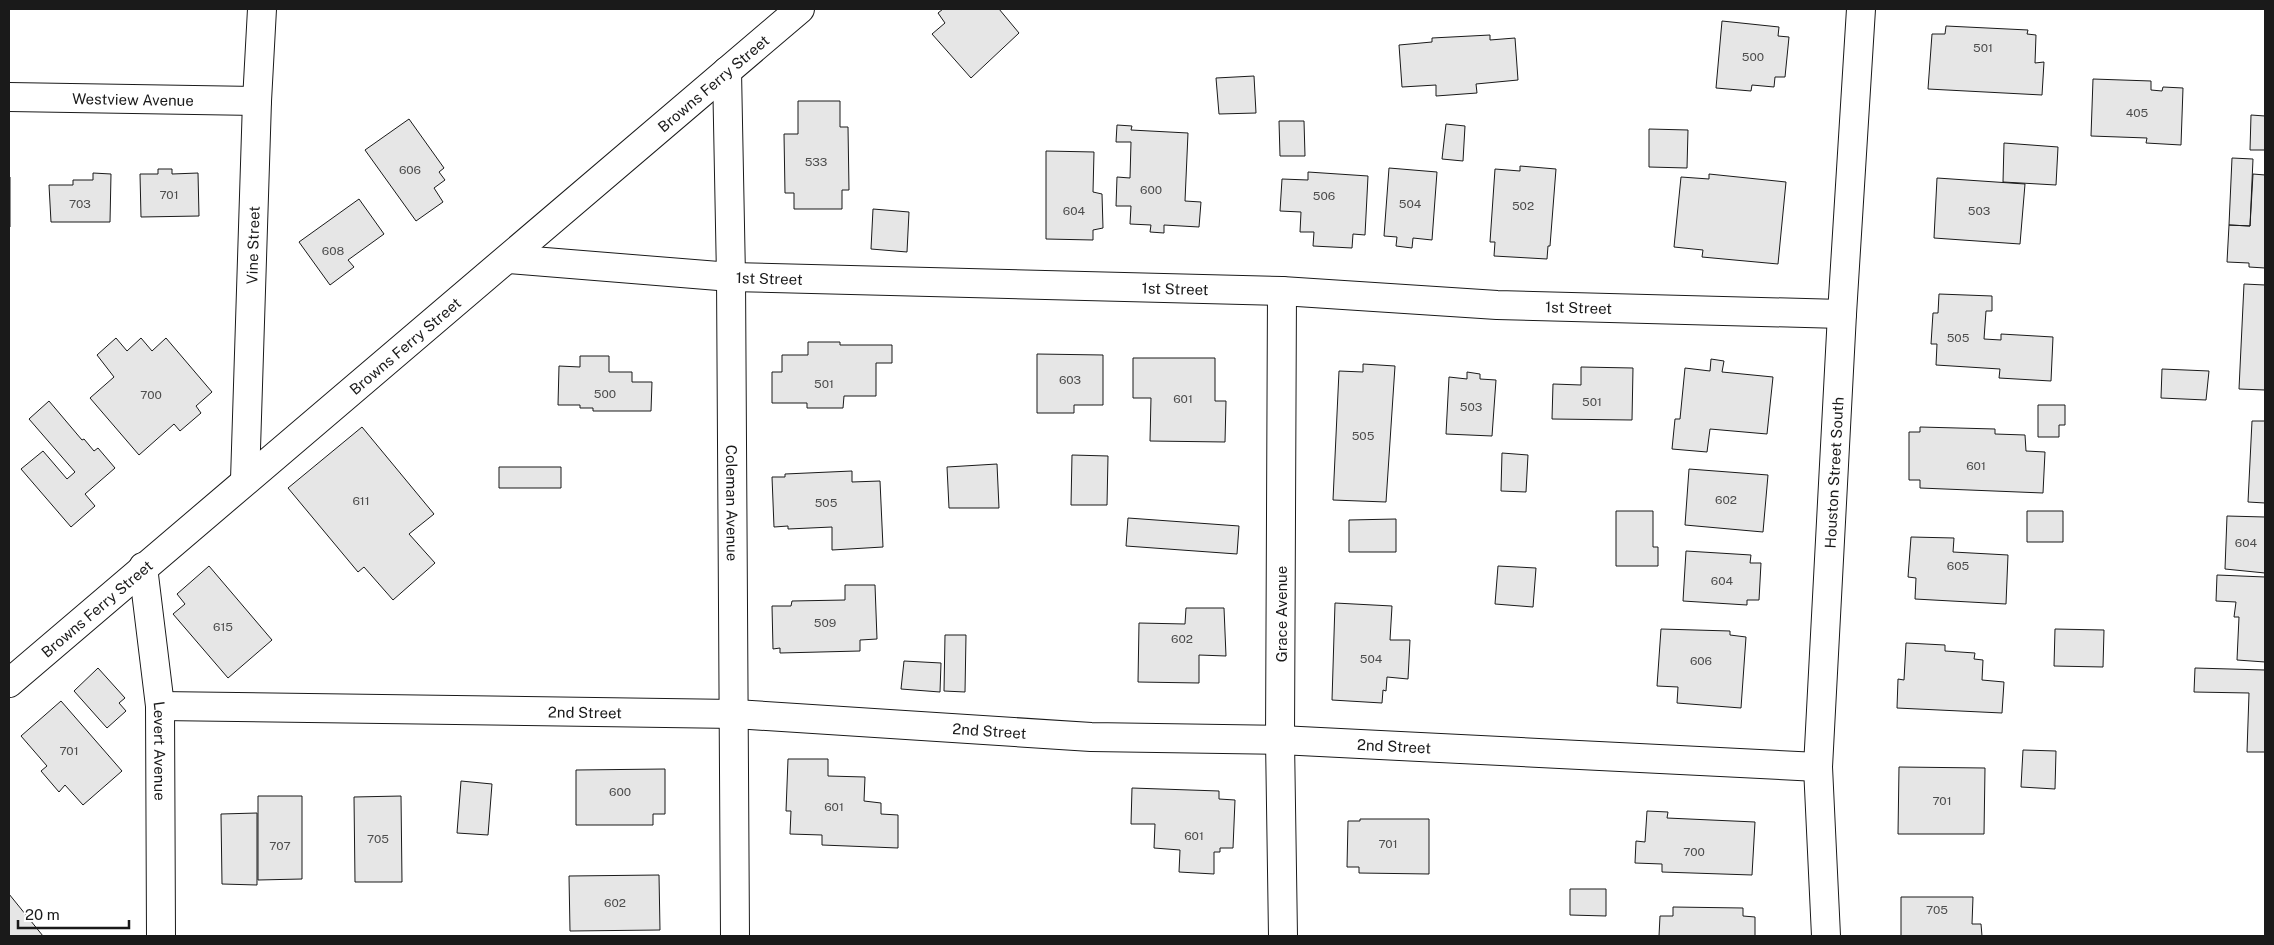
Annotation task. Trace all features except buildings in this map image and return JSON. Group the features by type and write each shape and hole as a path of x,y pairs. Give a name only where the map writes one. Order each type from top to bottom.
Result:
{"street":[{"name":"Vine Street","path":"245,480 257,101 262,9"},
{"name":"Browns Ferry Street","path":"9,683 245,480 508,260 800,9"},
{"name":"Houston Street South","path":"1826,936 1818,768 1842,314 1861,9"},
{"name":"Coleman Avenue","path":"727,71 736,714 736,936"},
{"name":"Westview Avenue","path":"9,98 257,101"},
{"name":"1st Street","path":"508,260 731,277 1282,291 1497,304 1842,314"},
{"name":"Grace Avenue","path":"1282,291 1280,740 1283,936"},
{"name":"Levert Avenue","path":"143,567 160,706 161,936"},
{"name":"2nd Street","path":"160,706 736,714 1091,737 1280,740 1818,768"}]}
